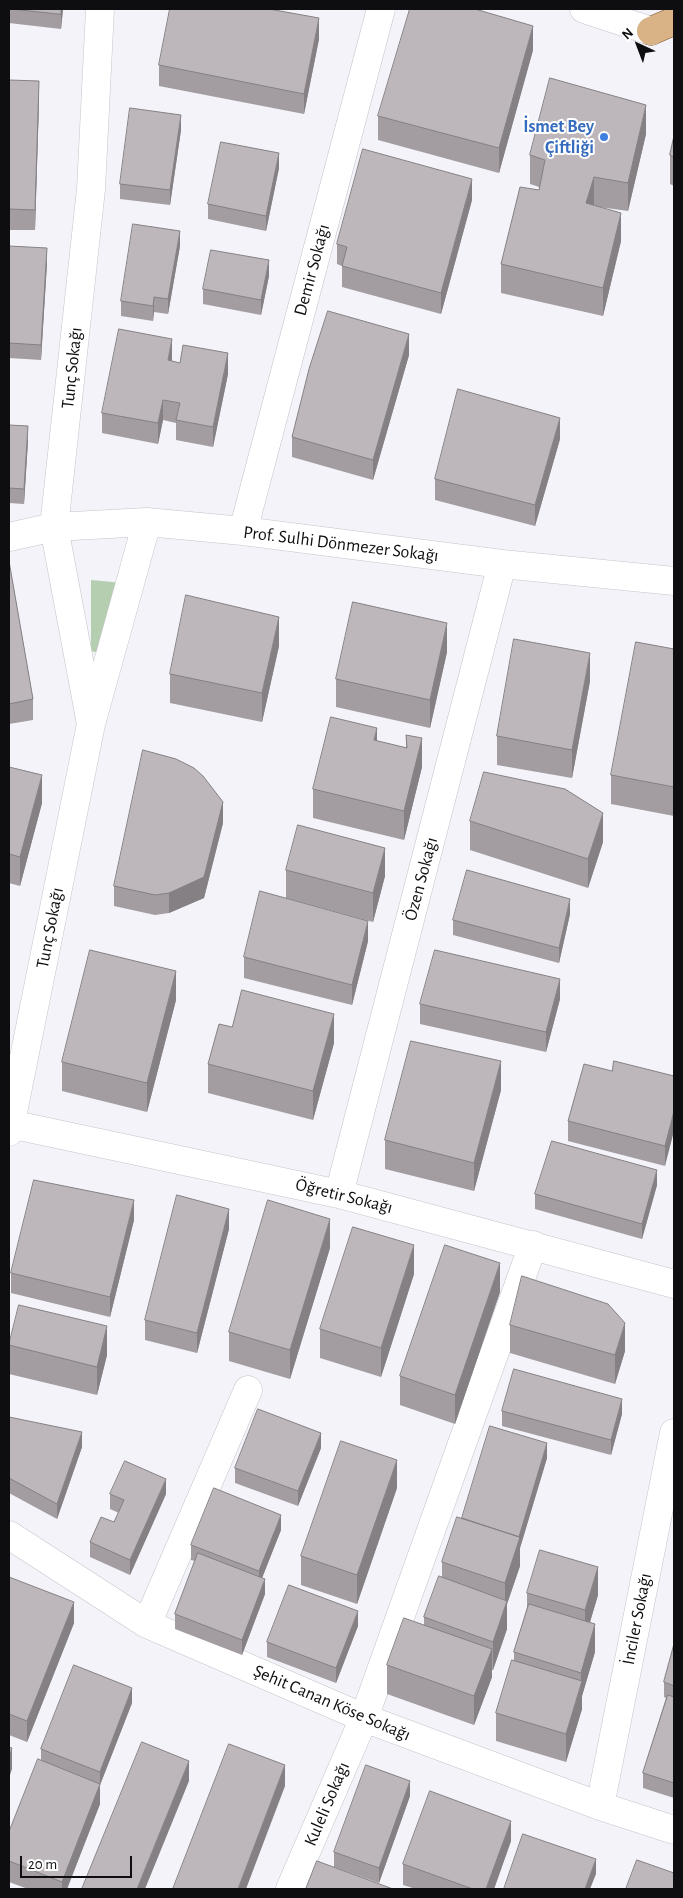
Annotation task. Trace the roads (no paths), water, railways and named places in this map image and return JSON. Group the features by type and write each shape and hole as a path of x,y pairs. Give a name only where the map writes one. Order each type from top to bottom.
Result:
{"street":[{"name":"Tunç Sokağı","path":"91,724 54,527 91,190 100,9"},
{"name":"Demir Sokağı","path":"243,531 381,9"},
{"path":"584,9 668,31"},
{"name":"Tunç Sokağı","path":"10,1128 91,724 147,522"},
{"name":"Prof. Sulhi Dönmezer Sokağı","path":"9,537 54,527 147,522 243,531 502,564 674,581"},
{"name":"Özen Sokağı","path":"339,1194 502,564"},
{"name":"Öğretir Sokağı","path":"10,1128 339,1194 533,1245 673,1279"},
{"name":"Kuleli Sokağı","path":"290,1889 364,1718 533,1245"},
{"path":"147,1624 248,1390"},
{"name":"İnciler Sokağı","path":"600,1806 674,1433"},
{"name":"Şehit Canan Köse Sokağı","path":"9,1535 147,1624 364,1718 600,1806 674,1830"}],"place":[{"name":"İsmet Bey Çiftliği","path":"604,137"}]}
